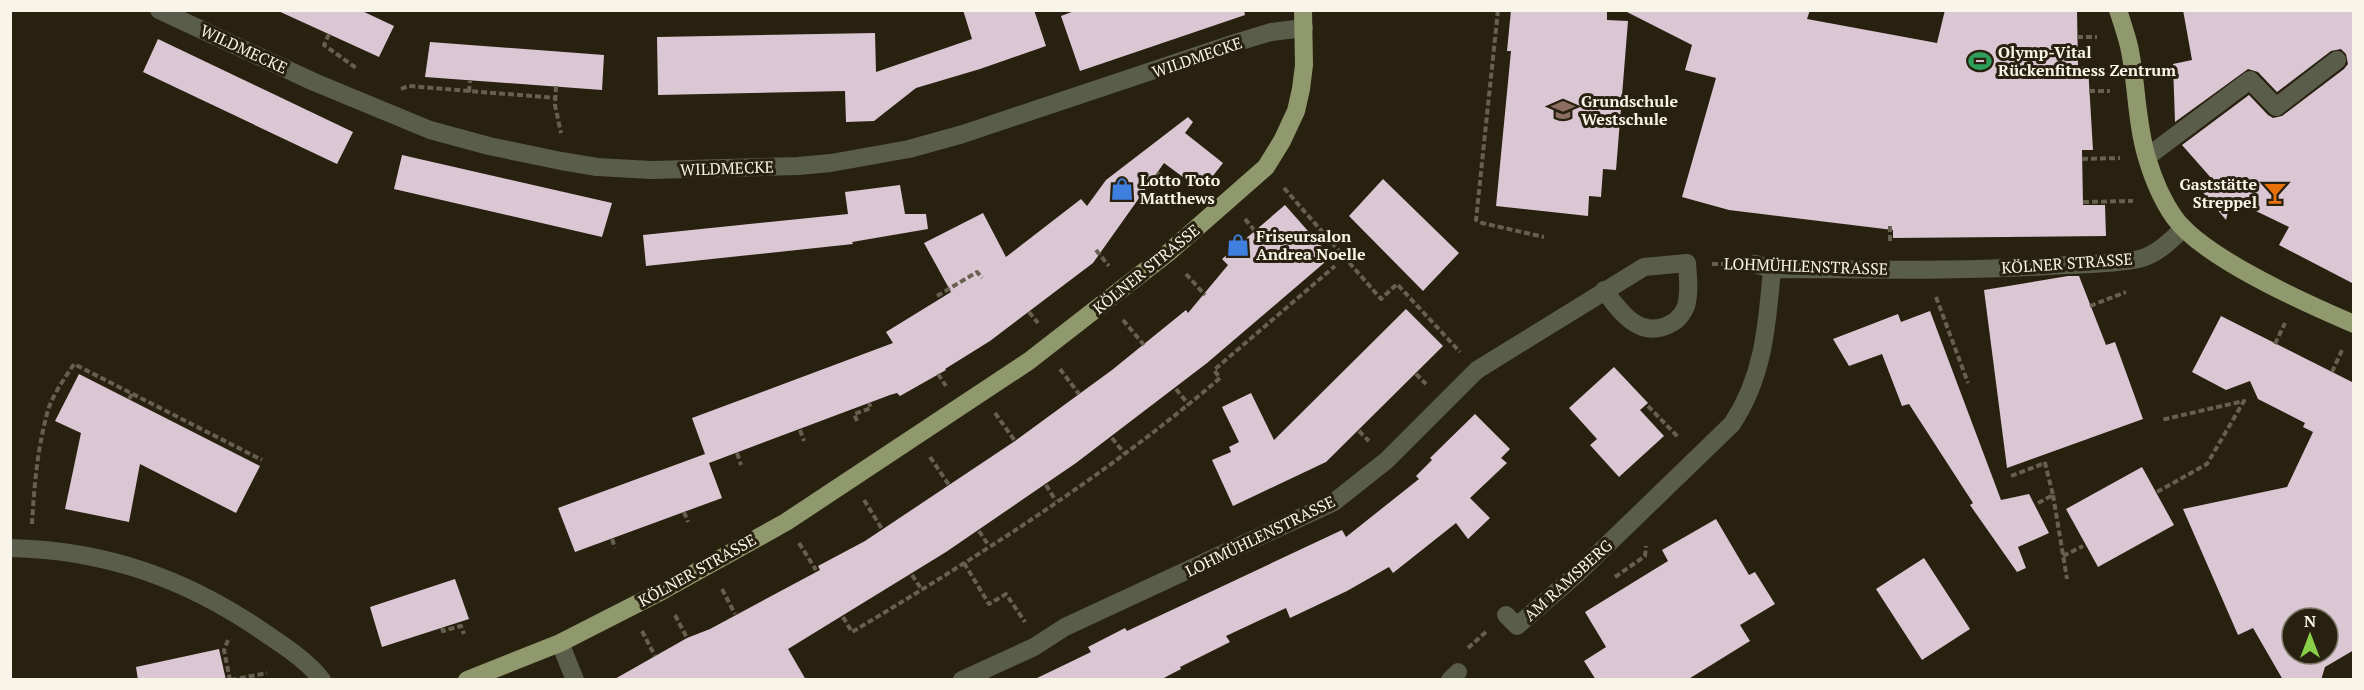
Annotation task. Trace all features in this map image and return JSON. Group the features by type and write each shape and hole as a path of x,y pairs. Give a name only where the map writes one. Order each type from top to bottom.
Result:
{"main road":[{"path":"2118,10 2129,47 2134,90 2147,157 2164,200 2174,217 2218,255 2297,298 2354,324"},
{"name":"KÖLNER STRASSE","path":"467,680 560,643 662,591 786,522 1045,349 1168,253 1266,167 1282,141 1296,111 1304,65 1303,19"}],"street":[{"name":"WILDMECKE","path":"159,10 324,87 430,129 489,146 561,162 597,167 672,170 831,163 909,149 974,130 1271,32 1303,19"},
{"path":"2147,157 2250,80 2276,107 2337,60"},
{"name":"KÖLNER STRASSE","path":"1975,268 2066,265 2141,259 2159,249 2184,228"},
{"path":"1604,290 1617,308 1638,326 1649,330 1662,328 1677,320 1686,308 1687,263"},
{"name":"LOHMÜHLENSTRASSE","path":"962,680 1050,638 1065,627 1334,502 1387,460 1477,370 1644,267 1687,263"},
{"name":"LOHMÜHLENSTRASSE","path":"1764,266 1975,268"},
{"name":"AM RAMSBERG","path":"1506,615 1517,626 1578,573 1732,424 1752,388 1763,349 1764,266"},
{"path":"10,548 75,554 121,563 161,576 198,592 238,615 293,654 322,680"},
{"path":"560,643 575,680"}],"path":[{"path":"1498,10 1476,220 1544,237"},
{"path":"329,34 324,45 355,67"},
{"path":"469,92 470,81"},
{"path":"399,90 408,86 555,98"},
{"path":"556,86 555,98 562,141"},
{"path":"2082,159 2147,157"},
{"path":"1266,167 1381,299 1397,284 1477,370"},
{"path":"1157,172 1163,177"},
{"path":"2083,202 2164,200"},
{"path":"1096,250 1102,257"},
{"name":"LOHMÜHLENSTRASSE","path":"1687,263 1764,266"},
{"path":"843,617 852,632 964,563 1124,453 1189,405 1220,378 1214,370 1335,266"},
{"path":"1926,269 1968,383"},
{"path":"937,296 977,272 982,278"},
{"name":"KÖLNER STRASSE","path":"2090,306 2126,292"},
{"path":"31,549 34,491 46,417 52,400 74,364 262,460"},
{"path":"1176,390 1189,405"},
{"path":"129,399 132,394"},
{"path":"2157,492 2207,464 2244,400 2161,420"},
{"path":"857,422 854,414 871,408 869,404"},
{"path":"1648,406 1697,456"},
{"path":"800,430 804,441"},
{"path":"916,437 949,485"},
{"path":"1112,438 1124,453"},
{"path":"219,446 222,440"},
{"path":"737,453 741,465"},
{"path":"2012,476 2045,461 2067,579"},
{"path":"1046,485 1056,501"},
{"path":"2038,503 2053,495"},
{"path":"684,512 688,522"},
{"path":"979,531 989,546"},
{"path":"612,539 615,548"},
{"path":"2063,556 2083,546"},
{"path":"964,563 989,603 1006,594 1040,643"},
{"path":"912,575 922,590"},
{"path":"238,615 224,650 230,680 267,673"},
{"name":"AM RAMSBERG","path":"1454,676 1452,664 1506,615"},
{"path":"442,628 443,632 461,626 464,634"}],"building":[{"path":"276,10 360,10 394,26 379,57"},
{"path":"963,10 1034,10 1046,46 916,88 874,121 846,122 845,91 658,95 657,37 875,33 876,72 972,39"},
{"path":"1077,10 1244,10 1245,15 1080,71 1061,16"},
{"name":"Grundschule Westschule","path":"1511,10 1607,10 1607,20 1628,21 1616,170 1603,169 1601,197 1589,196 1588,216 1496,206 1511,51 1507,51"},
{"path":"1623,10 1810,10 1807,19 1937,43 1945,10 2077,10 2078,66 2088,66 2093,150 2082,150 2083,205 2105,205 2106,236 1893,238 1893,230 1729,210 1682,197 1716,78 1685,70 1692,45"},
{"path":"2183,10 2354,10 2354,284 2279,245 2289,227 2231,199 2226,220 2200,189 2212,179 2182,145 2249,95 2268,115 2273,118 2282,116 2344,69 2348,64 2346,54 2341,49 2331,51 2277,92 2258,72 2248,69 2175,122 2173,64 2192,60"},
{"path":"158,39 353,132 337,164 143,72"},
{"path":"430,42 604,55 602,90 425,77"},
{"path":"1188,117 1193,122 1185,133 1223,163 1212,177 1199,189 1164,163 1093,263 990,341 946,370 900,396 897,393 890,395 709,463 722,498 575,552 558,508 705,454 692,418 893,343 886,332 951,292 924,243 983,213 1006,257 1081,199 1087,206 1106,180"},
{"path":"402,155 612,203 602,237 394,189"},
{"path":"1383,179 1459,253 1423,291 1349,216"},
{"path":"900,185 905,214 926,214 928,229 852,242 853,244 646,266 643,235 848,214 845,192"},
{"path":"1285,205 1331,257 1207,363 1076,463 946,552 788,649 806,680 613,680 687,638 710,629 820,570 818,566 865,541 1015,441 1112,370 1186,310 1188,313 1228,265 1222,259"},
{"path":"2079,276 2106,345 2115,342 2143,419 2007,468 1984,290"},
{"path":"1406,309 1443,346 1326,462 1233,506 1212,460 1231,452 1229,447 1239,442 1222,407 1251,393 1274,440"},
{"path":"1930,311 2001,500 2029,494 2049,533 2018,547 2026,568 2017,572 1970,505 1973,503 1909,404 1902,406 1882,354 1849,366 1833,339 1898,314 1901,322"},
{"path":"2221,316 2354,383 2354,650 2340,658 2340,606 2280,606 2280,666 2327,666 2321,680 2283,680 2253,628 2238,635 2183,509 2287,487 2313,432 2303,427 2305,423 2258,399 2250,381 2226,390 2192,372"},
{"path":"1614,367 1648,403 1640,410 1664,436 1619,477 1590,445 1597,439 1569,408"},
{"path":"79,374 260,466 236,513 140,464 129,522 65,509 81,433 55,421"},
{"path":"1475,414 1510,449 1501,458 1507,463 1470,498 1490,518 1468,539 1456,523 1393,573 1389,567 1347,591 1290,618 1286,608 1226,636 1230,642 1180,667 1181,669 1160,680 1033,680 1091,652 1088,647 1125,628 1127,631 1342,530 1346,537 1419,479 1416,476 1432,460 1430,458"},
{"path":"2142,467 2174,525 2098,567 2066,509"},
{"path":"1716,519 1749,575 1755,572 1775,604 1740,625 1750,641 1687,680 1596,680 1584,661 1606,647 1585,612 1668,561 1662,550"},
{"path":"1924,558 1970,629 1922,660 1876,589"},
{"path":"455,579 469,619 382,647 370,607"},
{"path":"219,649 226,680 138,680 136,667"}],"place":[{"name":"Olymp-Vital Rückenfitness Zentrum","path":"1980,61"},
{"name":"Grundschule Westschule","path":"1563,110"},
{"name":"Lotto Toto Matthews","path":"1122,189"},
{"name":"Gaststätte Streppel","path":"2275,193"},
{"name":"Friseursalon Andrea Noelle","path":"1238,245"}]}
